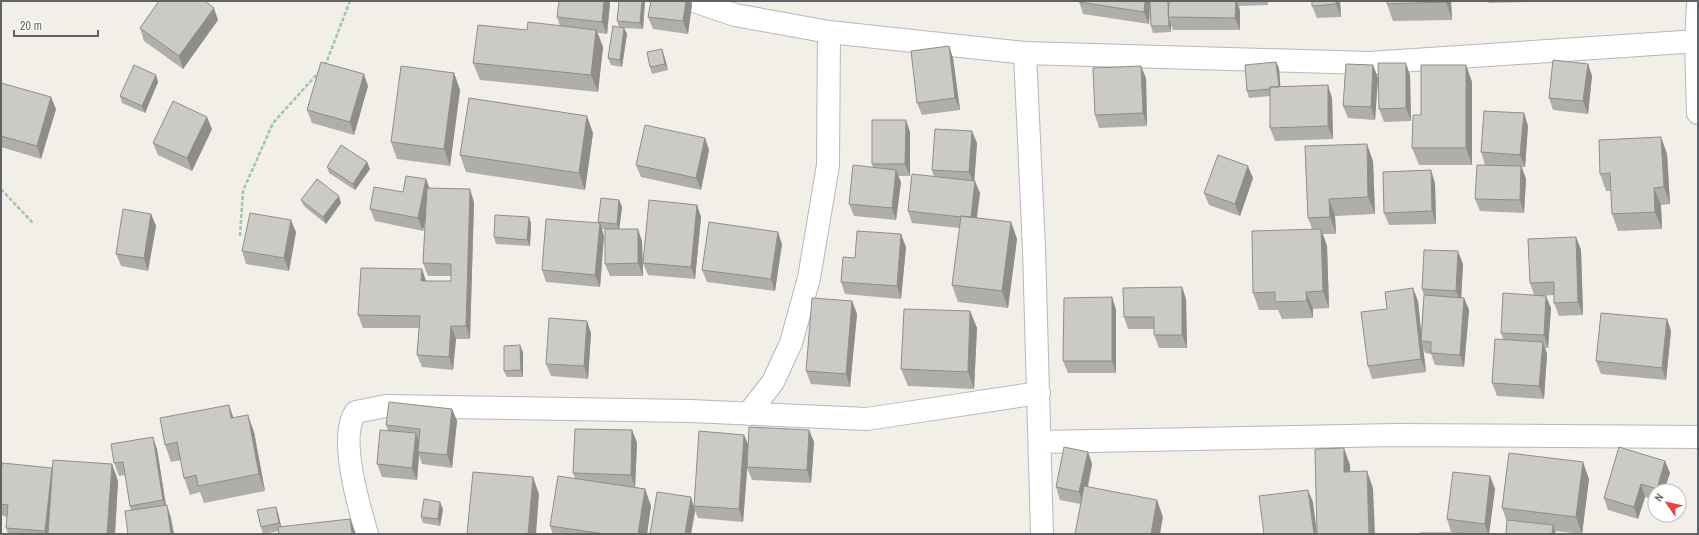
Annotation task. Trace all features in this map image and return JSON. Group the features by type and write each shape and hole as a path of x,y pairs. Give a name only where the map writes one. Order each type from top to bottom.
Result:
{"street":[{"path":"694,1 735,15 829,32 1025,53 1369,63 1697,41"},
{"path":"1698,6 1698,113"},
{"path":"748,414 773,382 791,343 809,278 828,165 829,32"},
{"path":"1025,53 1039,393 1042,534"},
{"path":"367,534 356,500 349,450 349,426 351,418 356,412 386,406 419,405 690,411 867,420 1039,393"},
{"path":"1040,442 1396,435 1698,436"}],"path":[{"path":"240,236 243,191 273,123 327,63 350,1"},
{"path":"1,188 33,223"}],"building":[{"path":"159,1 205,1 214,8 179,56 140,28"},
{"path":"559,1 604,1 602,22 557,17"},
{"path":"619,1 642,1 640,23 617,21"},
{"path":"651,1 686,1 683,21 648,17"},
{"path":"1079,1 1145,1 1144,12"},
{"path":"1150,1 1168,1 1169,26 1151,26"},
{"path":"1169,1 1236,1 1235,18 1168,17"},
{"path":"1312,1 1336,1 1336,4 1312,6"},
{"path":"1387,1 1446,1 1446,2 1387,4"},
{"path":"528,22 596,30 591,75 473,63 478,25 527,30"},
{"path":"613,26 624,28 620,60 608,58"},
{"path":"949,46 955,98 917,103 911,51"},
{"path":"662,49 665,64 650,67 647,52"},
{"path":"1553,60 1588,64 1583,101 1549,98"},
{"path":"321,62 364,74 350,122 307,110"},
{"path":"1276,62 1279,87 1247,91 1245,65"},
{"path":"1378,63 1406,63 1406,108 1379,109"},
{"path":"1346,64 1373,65 1371,107 1343,106"},
{"path":"134,65 156,75 142,106 120,96"},
{"path":"1421,65 1466,65 1466,148 1412,148 1413,115 1421,115"},
{"path":"401,66 454,73 444,149 391,142"},
{"path":"1141,66 1143,113 1095,115 1093,68"},
{"path":"1,83 51,97 37,146 1,136"},
{"path":"1328,85 1328,126 1270,128 1270,87"},
{"path":"469,98 587,116 579,173 460,155"},
{"path":"173,101 207,117 187,158 153,143"},
{"path":"1484,111 1524,113 1520,155 1481,152"},
{"path":"872,120 906,120 905,164 872,164"},
{"path":"645,125 705,138 696,178 636,165"},
{"path":"935,129 972,131 969,172 932,170"},
{"path":"1661,137 1664,187 1654,188 1655,212 1612,214 1610,173 1600,174 1599,140"},
{"path":"1367,144 1368,197 1329,199 1330,217 1308,218 1305,146"},
{"path":"341,145 367,162 353,184 327,167"},
{"path":"1218,155 1248,166 1235,204 1204,193"},
{"path":"853,165 896,170 892,208 849,204"},
{"path":"1477,165 1521,166 1520,200 1475,199"},
{"path":"1431,170 1432,211 1384,213 1383,172"},
{"path":"912,174 975,181 971,217 908,211"},
{"path":"406,176 426,179 418,218 370,209 374,187 403,192"},
{"path":"317,179 339,196 323,217 301,200"},
{"path":"427,188 470,189 466,326 451,326 449,357 417,355 420,316 358,315 361,268 422,269 421,281 451,281 451,264 423,263"},
{"path":"601,198 619,200 617,224 598,222"},
{"path":"649,200 697,205 691,267 643,263"},
{"path":"123,209 151,214 144,258 116,254"},
{"path":"250,213 291,220 284,258 242,251"},
{"path":"495,215 529,217 527,240 494,237"},
{"path":"961,216 1011,222 1002,291 952,285"},
{"path":"546,219 600,223 595,275 542,270"},
{"path":"709,222 778,232 771,279 702,270"},
{"path":"605,229 638,229 638,263 605,264"},
{"path":"1321,229 1323,291 1306,292 1307,301 1275,302 1275,292 1253,293 1252,231"},
{"path":"857,231 901,234 897,286 841,282 843,257 855,258"},
{"path":"1576,237 1578,302 1554,303 1554,282 1530,283 1528,239"},
{"path":"1424,250 1458,251 1456,291 1422,289"},
{"path":"1182,287 1182,335 1154,335 1154,317 1124,317 1123,288"},
{"path":"1413,288 1421,359 1368,366 1361,312 1387,309 1385,292"},
{"path":"1503,293 1546,296 1544,335 1501,333"},
{"path":"1424,295 1464,298 1460,355 1431,353 1431,342 1421,341"},
{"path":"1112,297 1112,361 1063,361 1064,298"},
{"path":"812,298 852,301 846,374 806,371"},
{"path":"904,309 970,311 968,372 901,369"},
{"path":"1601,313 1667,319 1662,368 1596,361"},
{"path":"549,318 587,321 584,366 546,364"},
{"path":"1495,339 1543,342 1539,386 1492,383"},
{"path":"520,345 521,370 504,371 504,346"},
{"path":"389,402 452,409 447,455 418,452 420,429 386,425"},
{"path":"229,405 231,418 248,415 259,474 198,486 196,475 184,478 177,442 165,445 160,418"},
{"path":"749,427 809,430 807,470 747,467"},
{"path":"575,429 632,430 631,475 573,473"},
{"path":"380,430 416,433 412,468 377,464"},
{"path":"699,431 744,435 739,509 694,506"},
{"path":"153,437 163,500 130,506 123,462 114,463 111,444"},
{"path":"1064,447 1088,452 1079,492 1056,487"},
{"path":"1619,447 1665,461 1659,483 1647,483 1647,486 1641,484 1634,507 1604,498"},
{"path":"1344,448 1344,472 1367,471 1369,534 1317,534 1315,449"},
{"path":"1509,453 1583,462 1576,517 1502,508"},
{"path":"53,460 112,464 107,534 48,534"},
{"path":"2,463 52,468 45,531 6,528 8,505 1,504"},
{"path":"473,472 533,477 528,534 467,534"},
{"path":"1453,472 1490,476 1485,524 1447,519"},
{"path":"558,476 645,489 638,534 605,534 550,526"},
{"path":"1084,486 1157,500 1151,534 1075,534"},
{"path":"1308,490 1314,534 1264,534 1259,496"},
{"path":"657,492 691,497 685,534 650,534"},
{"path":"424,499 440,502 438,519 421,517"},
{"path":"167,505 171,534 128,534 125,511"},
{"path":"276,507 279,523 261,527 257,510"},
{"path":"350,519 352,534 279,534 278,527"},
{"path":"1507,520 1553,525 1552,534 1506,534"},
{"path":"1463,533 1463,534 1420,534"}]}
